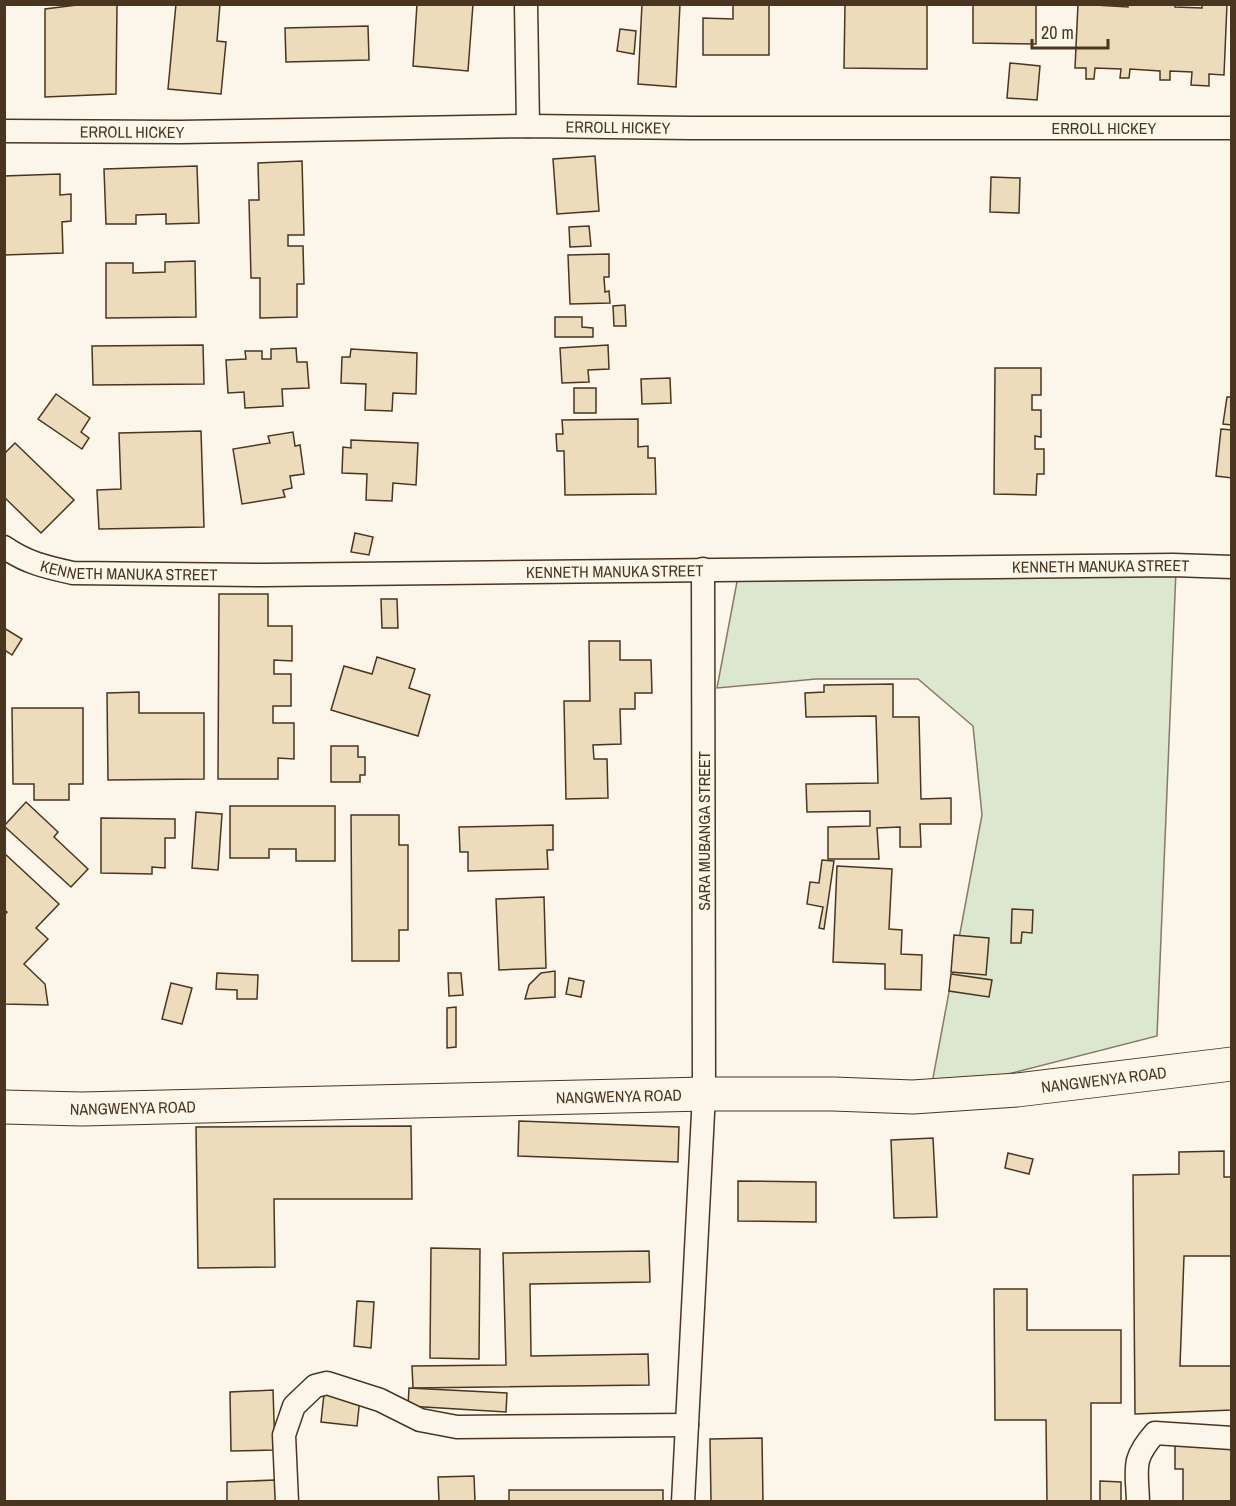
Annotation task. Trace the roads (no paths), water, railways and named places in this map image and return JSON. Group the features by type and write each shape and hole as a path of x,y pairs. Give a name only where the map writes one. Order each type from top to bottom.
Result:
{"main road":[{"name":"NANGWENYA ROAD","path":"4,1107 82,1109 704,1094 833,1094 913,1097 1017,1090 1232,1064"}],"street":[{"path":"526,4 528,126"},
{"name":"ERROLL HICKEY","path":"4,131 180,132 528,126 1232,128"},
{"name":"KENNETH MANUKA STREET","path":"4,547 20,559 73,573 264,575 1173,565 1232,567"},
{"name":"SARA MUBANGA STREET","path":"683,1502 704,1094 703,569"},
{"path":"287,1502 284,1435 294,1406 315,1386 327,1383 380,1400 420,1420 457,1426 687,1425"},
{"path":"1138,1502 1136,1462 1143,1446 1155,1433 1232,1438"}]}
